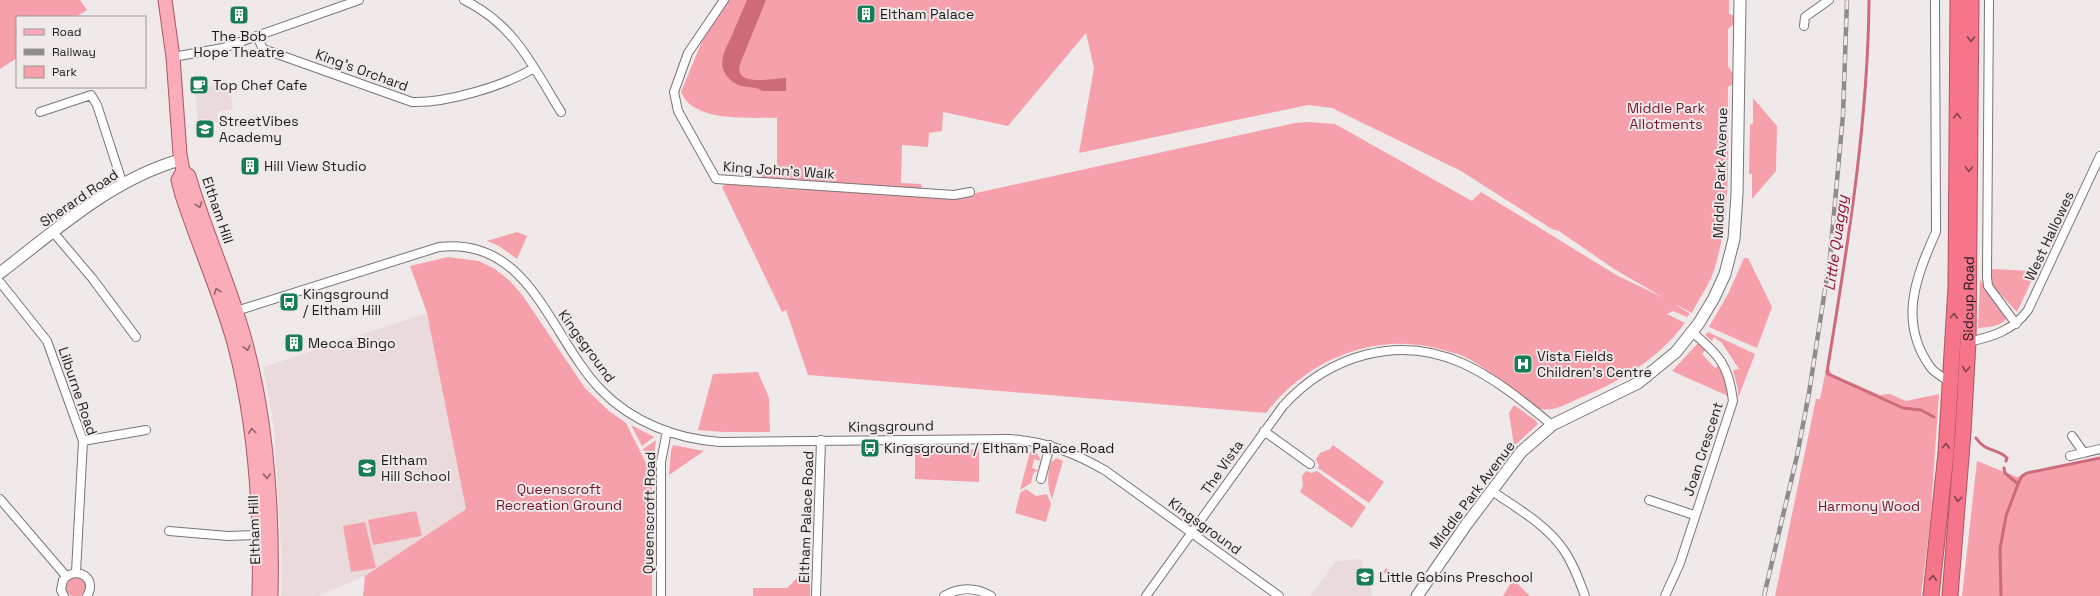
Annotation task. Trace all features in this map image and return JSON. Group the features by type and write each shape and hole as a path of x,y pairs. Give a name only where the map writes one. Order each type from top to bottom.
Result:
{"highway":[{"name":"Sidcup Road","path":"1931,596 1951,383 1956,287 1958,0"},
{"name":"Sidcup Road","path":"1950,596 1963,432 1968,342 1971,0"}],"main road":[{"name":"Eltham Hill","path":"165,0 173,56 182,166 178,180 182,195 250,360 263,420 271,535 271,596"},
{"name":"Eltham Hill","path":"231,313 238,361 250,413 254,449 259,536 259,596"}],"street":[{"path":"173,56 211,51 359,0"},
{"path":"464,0 481,8 495,18 519,44 561,112"},
{"name":"King John's Walk","path":"724,0 688,53 674,92 678,111 716,179 954,196 970,192"},
{"name":"Middle Park Avenue","path":"1416,596 1514,460 1552,424 1638,383 1676,352 1692,332 1714,298 1725,274 1734,239 1737,194 1740,0"},
{"path":"1804,26 1806,17 1829,0"},
{"path":"1936,0 1936,232 1920,267 1913,298 1912,322 1918,342 1932,369 1951,383"},
{"name":"Sidcup Road","path":"1989,0 1987,277 1988,286 2016,324"},
{"name":"King's Orchard","path":"256,36 264,49 412,102 428,103 444,100 517,78 534,68"},
{"path":"40,112 91,95 97,105 123,185"},
{"name":"West Hallowes","path":"2016,324 2030,306 2100,156"},
{"name":"Sherard Road","path":"0,273 53,232 98,200 123,185 156,169 182,166"},
{"path":"53,232 96,283 136,337"},
{"name":"Kingsground","path":"231,313 439,246 452,245 477,249 502,260 520,274 579,361 602,391 628,412 667,432 694,439 720,442 821,440 1032,440 1081,457 1106,471 1279,596"},
{"name":"Lilburne Road","path":"0,282 47,341 83,442 76,572"},
{"path":"1968,342 1994,335 2016,324"},
{"name":"Joan Crescent","path":"1665,596 1680,563 1694,515 1714,463 1733,400 1731,382 1722,360 1692,332"},
{"name":"The Vista","path":"1146,596 1264,431 1296,391 1316,376 1356,356 1377,351 1390,350 1426,352 1442,355 1461,362 1504,388 1552,424"},
{"path":"83,442 146,430"},
{"path":"1264,431 1310,464"},
{"name":"Queenscroft Road","path":"661,596 661,462 667,432"},
{"path":"2072,436 2084,453"},
{"name":"Eltham Palace Road","path":"816,596 821,440"},
{"path":"1041,479 1050,445"},
{"path":"2070,456 2100,449"},
{"path":"1492,491 1537,523 1558,542 1569,558 1586,596"},
{"path":"0,499 66,576"},
{"name":"Joan Crescent","path":"1649,500 1694,515"},
{"path":"168,531 228,536 259,536"},
{"path":"63,596 61,584 66,576 76,572 82,574 89,582 90,595"},
{"path":"944,596 962,589 974,590 991,596"}],"shaded area":[{"path":"747,0 766,0 740,64 739,71 748,79 764,80 786,78 786,91 762,91 757,88 739,85 725,73 722,61 724,54"},
{"path":"229,83 233,109 217,112 218,122 198,126 195,89"},
{"name":"Eltham Hill School","path":"427,313 466,509 365,576 318,596 281,596 282,566 274,426 263,367"},
{"path":"1361,559 1364,568 1369,573 1372,596 1310,596 1336,561"}],"green space":[{"path":"0,0 80,0 87,10 78,16 16,16 16,59 0,69"},
{"name":"Middle Park Allotments","path":"719,0 1729,0 1729,14 1735,16 1736,22 1728,29 1728,66 1733,74 1734,73 1735,83 1728,87 1728,181 1724,228 1719,251 1711,278 1692,313 1675,304 1690,314 1687,317 1673,311 1667,314 1685,323 1663,348 1637,368 1609,385 1554,409 1543,409 1536,407 1486,369 1463,356 1418,345 1393,344 1369,347 1345,354 1323,364 1302,378 1283,394 1266,413 808,375 786,310 782,312 722,187 726,184 787,189 848,191 953,198 1295,123 1309,122 1335,124 1472,201 1481,192 1618,276 1664,298 1614,269 1559,231 1552,229 1461,171 1332,108 1308,105 1079,153 1094,68 1086,33 1008,126 943,112 942,131 929,133 928,147 902,145 901,183 921,184 922,189 762,180 762,172 777,172 777,118 737,118 709,114 697,109 688,102 681,92"},
{"path":"1753,98 1777,126 1776,171 1752,199 1752,174 1749,174 1750,125 1753,123"},
{"path":"517,232 527,236 517,259 499,246 487,241"},
{"name":"Queenscroft Recreation Ground","path":"448,257 479,261 495,269 510,281 523,296 585,388 609,411 626,423 652,475 652,596 363,596 365,576 466,509 427,313 410,266"},
{"path":"1744,258 1748,258 1772,307 1757,348 1709,327 1728,294"},
{"path":"1992,269 2036,271 2017,312 1990,283"},
{"path":"1980,279 2006,319 1997,325 1978,328"},
{"path":"1708,332 1755,354 1738,398 1738,389 1733,370 1739,369 1722,343 1714,337 1712,341 1705,335"},
{"path":"1698,343 1706,349 1702,354 1715,368 1720,365 1729,390 1728,396 1672,371"},
{"name":"Harmony Wood","path":"1827,365 1832,374 1880,395 1890,394 1906,401 1939,394 1930,524 1921,596 1775,596 1816,399 1820,399"},
{"path":"758,372 769,398 770,432 723,432 698,430 713,374"},
{"path":"1514,405 1535,420 1538,424 1514,446 1509,413"},
{"path":"631,425 654,437 642,446"},
{"path":"656,440 652,468 643,449"},
{"path":"673,445 704,451 669,475"},
{"path":"1333,445 1384,482 1369,503 1318,468 1319,465 1316,459 1320,453 1330,449"},
{"path":"979,449 979,482 915,479 915,451"},
{"path":"1030,452 1037,453 1041,461 1034,459 1032,468 1038,470 1033,474 1031,483 1020,490"},
{"path":"2100,457 2100,596 1962,596 1977,461 2017,477"},
{"path":"1057,458 1063,461 1052,499 1048,485 1049,472 1051,462"},
{"path":"1306,471 1311,473 1317,471 1366,507 1352,528 1300,492 1303,486 1302,476"},
{"path":"1026,489 1036,496 1047,494 1051,504 1046,522 1015,513 1020,493"},
{"path":"416,511 422,536 373,545 368,520"},
{"path":"365,522 376,568 351,572 343,526"},
{"path":"1386,568 1403,580 1402,584 1383,572"},
{"path":"76,577 83,580 86,587 83,594 76,597 69,594 66,587 69,580"},
{"path":"798,577 810,577 810,596 753,596 753,588 787,588"},
{"path":"1513,579 1530,596 1503,596"}],"waterway":[{"name":"Little Quaggy","path":"1869,0 1868,47 1861,140 1849,233 1827,372 1828,374 1903,408 1921,410 1934,417"},
{"name":"Little Quaggy","path":"1976,438 1984,446 2007,458 2006,461"},
{"path":"2018,484 2022,476 2027,473 2100,458"},
{"name":"Little Quaggy","path":"2001,596 2000,549 2006,516 2018,484 2005,473 2004,468"}],"railway":[{"path":"1764,596 1797,456 1809,393 1830,257 1843,115 1847,0"}],"place":[{"name":"Eltham Palace","path":"866,14"},
{"name":"The Bob Hope Theatre","path":"239,15"},
{"name":"Top Chef Cafe","path":"199,85"},
{"name":"StreetVibes Academy","path":"205,129"},
{"name":"Hill View Studio","path":"250,166"},
{"name":"Kingsground / Eltham Hill","path":"289,302"},
{"name":"Mecca Bingo","path":"294,343"},
{"name":"Vista Fields Children’s Centre","path":"1523,364"},
{"name":"Kingsground / Eltham Palace Road","path":"870,448"},
{"name":"Eltham Hill School","path":"367,468"},
{"name":"Little Gobins Preschool","path":"1365,577"}]}
